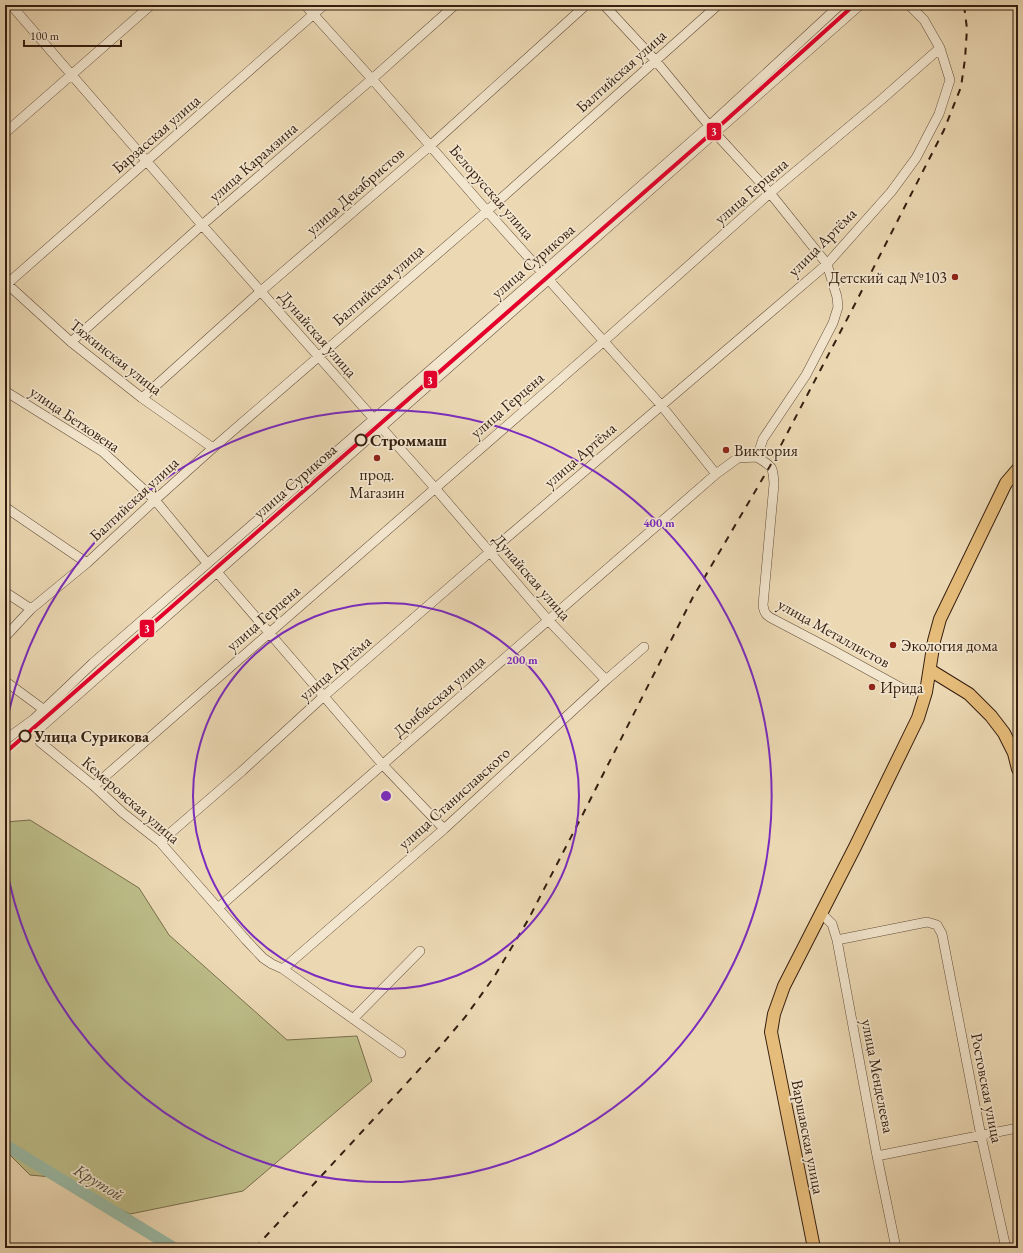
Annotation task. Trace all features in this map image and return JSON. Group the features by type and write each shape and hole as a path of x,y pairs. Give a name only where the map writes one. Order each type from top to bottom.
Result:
{"main road":[{"path":"822,914 918,718 926,692 934,641 940,619 1006,483 1018,469"},
{"path":"930,670 969,694 991,716 1004,733 1014,753 1018,769"},
{"name":"Варшавская улица","path":"814,1248 771,1032 774,1014 779,998 822,914"}],"street":[{"name":"Дунайская улица","path":"12,5 202,225 435,488 548,620 606,680"},
{"path":"5,133 151,5"},
{"name":"Белорусская улица","path":"305,5 661,405 716,474"},
{"name":"Барзасская улица","path":"6,283 147,162 324,5"},
{"name":"улица Карамзина","path":"71,342 202,225 372,79 455,5"},
{"name":"улица Декабристов","path":"142,398 261,291 431,145 586,5"},
{"path":"604,5 655,60 709,126 770,193 827,264 837,297 838,307 833,323 806,375 762,439 756,457"},
{"name":"Балтийская улица","path":"5,637 31,609 87,563 213,448 487,211 718,5"},
{"name":"улица Сурикова","path":"40,728 380,427 840,5"},
{"name":"улица Сурикова","path":"5,740 34,719 93,663 373,419 716,134 860,5"},
{"name":"улица Артёма","path":"160,842 242,772 324,696 490,552 827,264 891,192 916,158 939,114 950,80 940,48 924,20 909,5"},
{"name":"улица Герцена","path":"94,786 604,342 770,193 881,100 940,48"},
{"name":"Тяжинская улица","path":"6,283 71,342 142,398 213,448"},
{"name":"улица Бетховена","path":"5,391 103,452 155,500 207,563"},
{"name":"Донбасская улица","path":"218,908 716,474 738,458 756,457"},
{"name":"улица Металлистов","path":"756,457 774,470 763,605 764,612 775,620 903,689 926,692"},
{"path":"5,507 87,563"},
{"path":"216,571 383,765 444,829"},
{"path":"5,592 31,609"},
{"name":"улица Станиславского","path":"283,969 444,829 644,647"},
{"path":"5,681 43,709"},
{"name":"Кемеровская улица","path":"34,719 40,728 40,742 94,786 123,813 160,842 263,958 283,969 402,1053"},
{"name":"улица Менделеева","path":"822,914 832,924 837,940 877,1156 896,1248"},
{"name":"Ростовская улица","path":"837,940 928,922 937,925 942,934 981,1136 1006,1248"},
{"path":"353,1019 420,951"},
{"path":"877,1156 1018,1128"}],"green space":[{"path":"30,820 139,888 169,935 287,1040 357,1036 372,1081 243,1191 130,1214 51,1177 30,1175 5,1150 5,822"}],"waterway":[{"name":"Крутой","path":"5,1145 174,1248"}],"railway":[{"path":"255,1248 439,1048 466,1016 494,977 528,920 693,597 770,466 944,130 961,87 967,29 964,5"}],"transit line":[{"name":"3","path":"5,753 714,131 854,5"}],"place":[{"name":"Детский сад №103","path":"955,277"},
{"name":"Строммаш","path":"361,440"},
{"name":"Виктория","path":"726,450"},
{"name":"прод. Магазин","path":"377,458"},
{"name":"Экология дома","path":"893,645"},
{"name":"Ирида","path":"872,687"},
{"name":"Улица Сурикова","path":"25,736"}]}
